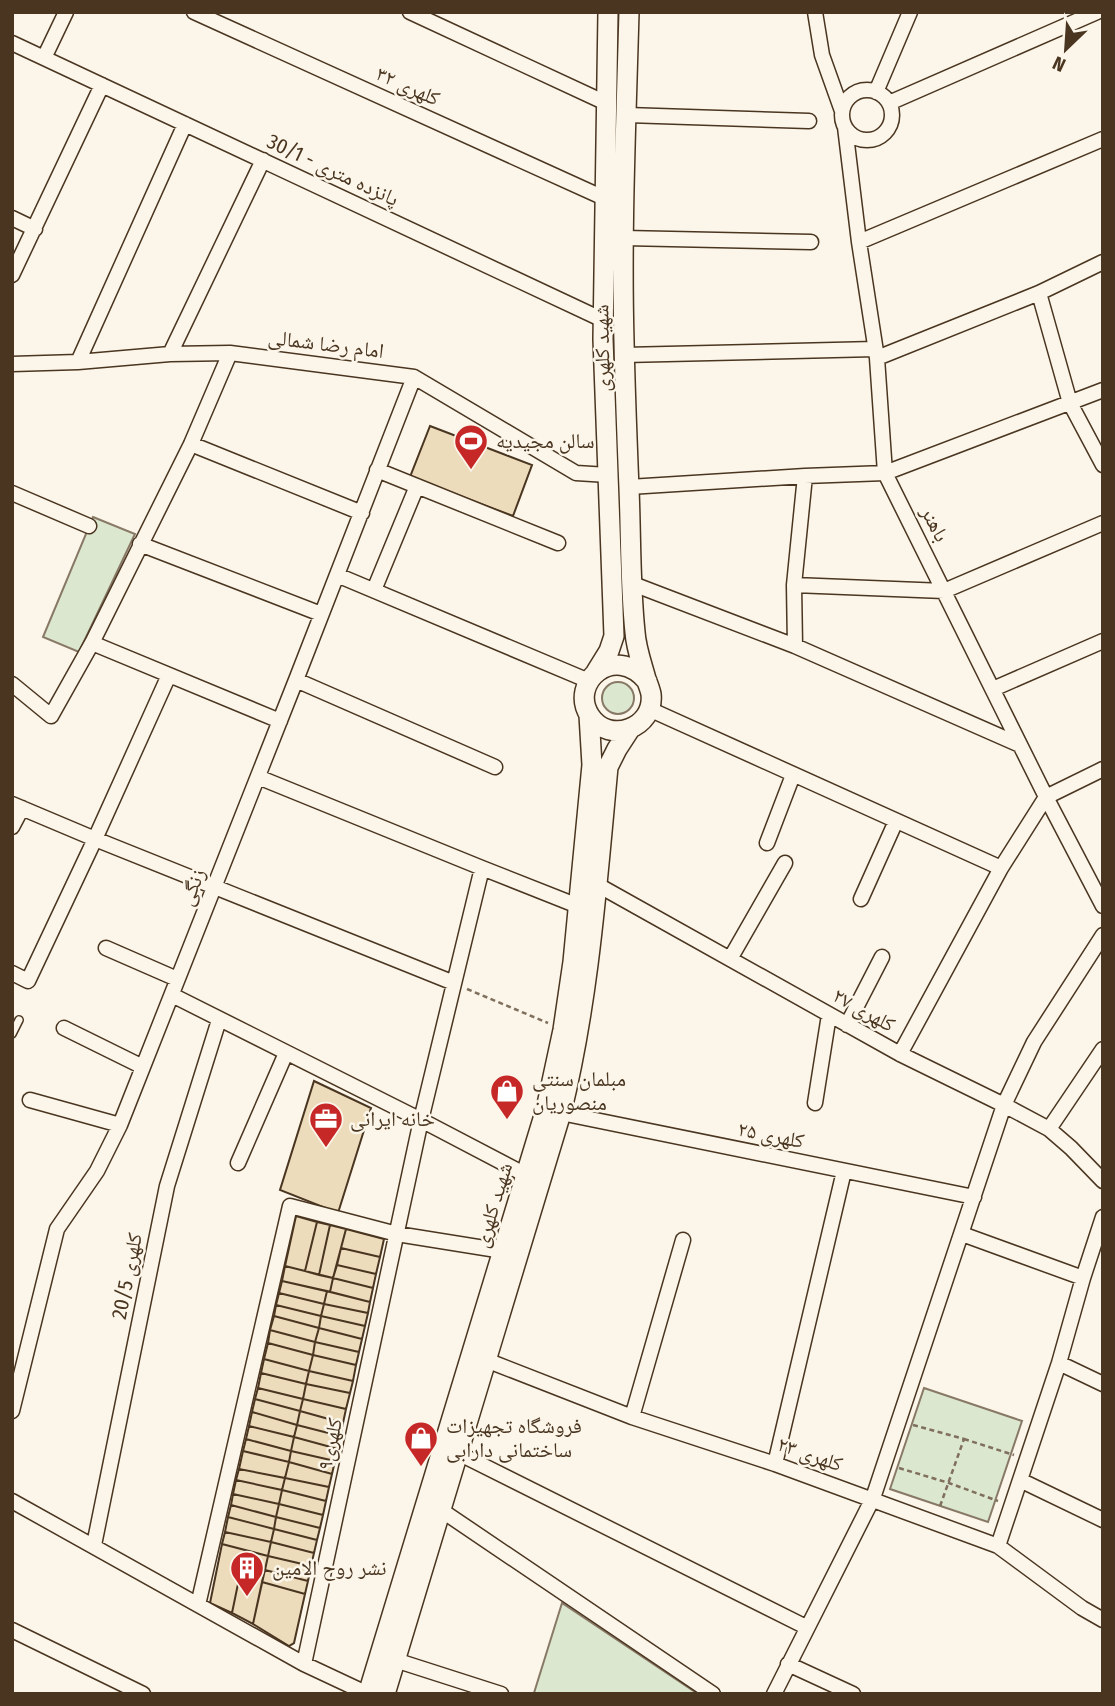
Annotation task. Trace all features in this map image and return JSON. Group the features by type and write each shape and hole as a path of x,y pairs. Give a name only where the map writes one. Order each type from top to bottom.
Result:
{"main road":[{"name":"شهید کلهری","path":"593,677 609,651 614,636 603,320 608,12"},
{"name":"شهید کلهری","path":"629,12 624,355 635,635 647,681"},
{"path":"629,666 640,672 647,681 651,692 647,715 630,729 618,732 607,730 589,715 585,692 593,677 606,667 629,666"},
{"name":"شهید کلهری","path":"368,1694 546,1109 564,1030 592,765 589,715"},
{"name":"شهید کلهری","path":"385,1694 561,1113 579,1032 589,964 608,767 630,729"}],"street":[{"path":"44,58 66,12"},
{"name":"کلهری ۳۲","path":"194,12 604,198"},
{"path":"410,12 606,103"},
{"path":"815,12 822,55 842,110 842,119 850,134 866,140 883,135 888,128 892,112 883,97 867,90 851,96 842,110"},
{"path":"876,92 910,12"},
{"path":"889,103 1097,12"},
{"name":"30/1 - پانزده متری","path":"12,43 603,320"},
{"path":"12,275 102,85"},
{"path":"626,115 809,121"},
{"path":"78,362 186,124"},
{"name":"باهنر","path":"845,127 876,354 885,473 1103,906"},
{"path":"859,242 1103,139"},
{"path":"170,354 262,160"},
{"path":"12,218 35,229"},
{"path":"624,238 811,242"},
{"path":"624,355 876,354 1039,293 1103,262"},
{"path":"1039,293 1070,403 1103,465"},
{"path":"12,684 51,716 92,643 191,444 230,353"},
{"name":"امام رضا شمالی","path":"12,364 230,353 414,377 576,473 608,475"},
{"name":"زنگی","path":"12,1411 57,1229 97,1171 120,1125 414,377"},
{"path":"629,487 885,473 1103,390"},
{"path":"191,444 362,513"},
{"path":"377,470 558,543"},
{"path":"795,646 794,585 805,476"},
{"path":"374,590 417,486"},
{"path":"12,493 89,526"},
{"path":"794,585 944,591 1103,523"},
{"path":"140,544 321,614"},
{"path":"337,575 593,677"},
{"path":"633,584 795,646 1020,745"},
{"path":"993,689 1103,641"},
{"path":"92,643 280,721"},
{"path":"12,973 28,981 169,675"},
{"path":"296,680 495,766"},
{"path":"649,709 1001,868"},
{"path":"900,1054 1001,868 1046,797 1103,769"},
{"path":"767,843 793,775"},
{"path":"258,777 578,906"},
{"path":"12,827 17,806 454,983"},
{"path":"861,899 896,821"},
{"path":"730,959 785,863"},
{"name":"کلهری۹","path":"304,1664 421,1120 482,868"},
{"name":"کلهری ۲۷","path":"596,884 900,1054 1049,1129 1071,1147 1103,1181"},
{"path":"774,1694 873,1499 1004,1105 1034,1042 1103,935"},
{"path":"106,948 177,979"},
{"path":"847,1025 881,957"},
{"path":"172,995 526,1175"},
{"path":"814,1103 829,1014"},
{"name":"کلهری 20/5","path":"93,1545 167,1186 219,1020"},
{"path":"64,1028 143,1067"},
{"path":"1049,1129 1103,1049"},
{"path":"238,1163 286,1053"},
{"path":"30,1100 120,1125"},
{"name":"کلهری ۲۵","path":"561,1113 974,1197"},
{"path":"775,1464 844,1171"},
{"path":"198,1605 290,1206 397,1234 503,1251"},
{"path":"998,1546 1059,1363 1103,1217"},
{"path":"962,1234 1083,1278"},
{"path":"632,1418 683,1240"},
{"name":"کلهری ۲۳","path":"486,1360 632,1418 775,1464 998,1546 1082,1608 1103,1620"},
{"path":"1059,1363 1103,1384"},
{"path":"458,1453 806,1627"},
{"path":"1020,1480 1103,1520"},
{"path":"12,1501 304,1664 368,1694"},
{"path":"441,1510 713,1694"},
{"path":"12,1630 143,1694"},
{"path":"395,1660 501,1694"},
{"path":"788,1664 853,1694"}],"lane":[{"path":"12,1034 19,1020"}],"path":[{"path":"454,983 564,1030"},
{"path":"899,1421 1027,1460"},
{"path":"935,1522 964,1439"},
{"path":"885,1463 1011,1506"}],"green space":[{"path":"93,517 135,534 79,652 43,637"},
{"path":"618,682 629,687 634,698 629,709 618,714 607,709 602,698 607,687"},
{"path":"924,1388 1022,1421 988,1522 890,1489"},
{"path":"562,1603 698,1694 534,1693"}],"building":[{"name":"سالن مجیدیه","path":"430,426 532,465 513,516 410,477"},
{"name":"خانه ایرانی","path":"314,1081 371,1108 338,1213 280,1190"},
{"path":"296,1216 317,1222 305,1271 285,1266"},
{"path":"317,1222 330,1225 319,1275 305,1271"},
{"path":"330,1225 346,1229 333,1278 319,1275"},
{"path":"346,1229 384,1239 380,1257 341,1248"},
{"path":"341,1248 380,1257 376,1274 337,1265"},
{"path":"337,1265 376,1274 373,1288 333,1278"},
{"path":"285,1266 333,1278 330,1292 282,1281"},
{"path":"333,1278 373,1288 370,1302 330,1292"},
{"path":"282,1281 327,1291 324,1304 279,1293"},
{"path":"327,1291 370,1302 368,1313 324,1304"},
{"path":"279,1293 324,1304 321,1316 276,1305"},
{"path":"324,1304 368,1313 365,1326 321,1316"},
{"path":"276,1305 321,1316 319,1328 274,1316"},
{"path":"274,1316 319,1328 315,1342 270,1330"},
{"path":"321,1316 365,1326 362,1339 319,1328"},
{"path":"319,1328 362,1339 359,1352 315,1342"},
{"path":"270,1330 315,1342 313,1355 268,1343"},
{"path":"315,1342 359,1352 356,1365 313,1355"},
{"path":"268,1343 313,1355 309,1371 264,1359"},
{"path":"313,1355 356,1365 353,1381 309,1371"},
{"path":"264,1359 309,1371 306,1384 261,1373"},
{"path":"309,1371 353,1381 350,1393 306,1384"},
{"path":"261,1373 306,1384 303,1399 258,1388"},
{"path":"306,1384 350,1393 346,1409 303,1399"},
{"path":"258,1388 303,1399 300,1411 255,1399"},
{"path":"255,1399 300,1411 297,1425 252,1412"},
{"path":"303,1399 346,1409 343,1423 300,1411"},
{"path":"300,1411 343,1423 340,1436 297,1425"},
{"path":"252,1412 297,1425 294,1437 249,1426"},
{"path":"297,1425 340,1436 338,1449 294,1437"},
{"path":"249,1426 294,1437 291,1451 246,1439"},
{"path":"294,1437 338,1449 335,1461 291,1451"},
{"path":"246,1439 291,1451 289,1462 243,1451"},
{"path":"243,1451 289,1462 285,1478 239,1469"},
{"path":"291,1451 335,1461 332,1474 289,1462"},
{"path":"289,1462 332,1474 329,1487 285,1478"},
{"path":"239,1469 285,1478 282,1490 236,1480"},
{"path":"285,1478 329,1487 326,1501 282,1490"},
{"path":"236,1480 282,1490 279,1504 233,1494"},
{"path":"282,1490 326,1501 323,1515 279,1504"},
{"path":"233,1494 279,1504 276,1517 231,1505"},
{"path":"279,1504 323,1515 320,1528 276,1517"},
{"path":"231,1505 276,1517 274,1529 228,1517"},
{"path":"228,1517 274,1529 271,1542 225,1532"},
{"path":"276,1517 320,1528 317,1540 274,1529"},
{"path":"274,1529 317,1540 314,1553 271,1542"},
{"path":"225,1532 271,1542 268,1556 222,1544"},
{"path":"271,1542 314,1553 311,1566 268,1556"},
{"path":"222,1544 245,1550 232,1613 210,1603"},
{"name":"نشر روح الامین","path":"245,1550 268,1556 253,1624 232,1613"},
{"path":"268,1556 311,1566 308,1581 265,1570"},
{"path":"265,1570 308,1581 305,1594 262,1582"},
{"path":"262,1582 305,1594 294,1643 289,1646 253,1624"}],"place":[{"name":"سالن مجیدیه","path":"471,471"},
{"name":"مبلمان سنتی منصوریان","path":"507,1121"},
{"name":"خانه ایرانی","path":"326,1149"},
{"name":"فروشگاه تجهیزات ساختمانی دارابی","path":"421,1468"},
{"name":"نشر روح الامین","path":"247,1598"}]}
